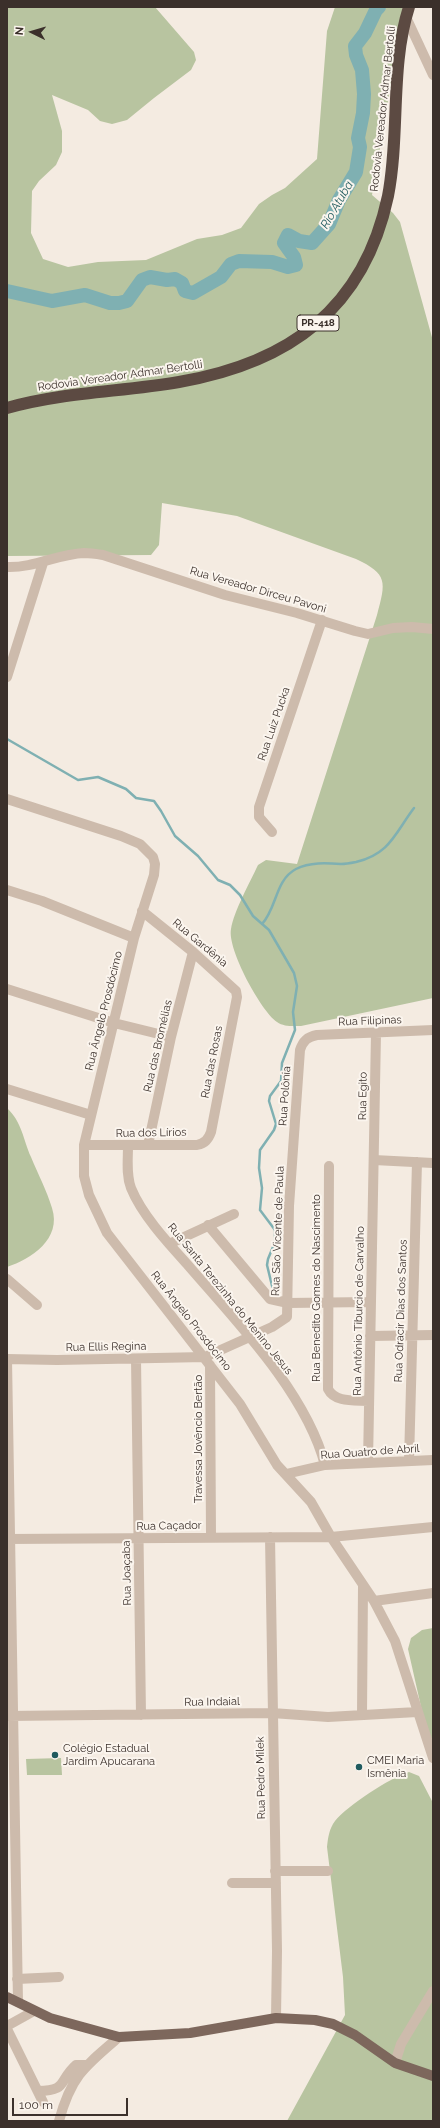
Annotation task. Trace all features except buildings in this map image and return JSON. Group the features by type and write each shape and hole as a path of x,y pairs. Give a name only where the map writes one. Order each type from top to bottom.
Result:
{"highway":[{"name":"Rodovia Vereador Admar Bertolli","path":"7,408 24,403 87,393 178,382 220,373 268,356 299,339 329,314 357,276 374,244 388,196 402,36 407,12"}],"main road":[{"path":"7,1997 34,2012 69,2024 119,2037 190,2033 276,2018 315,2020 333,2024 355,2035 395,2063 433,2076"}],"street":[{"path":"407,12 433,75"},
{"name":"Rua Vereador Dirceu Pavoni","path":"7,567 43,563 59,557 85,553 103,555 224,595 322,620 368,634 392,628 412,627 433,629"},
{"path":"7,677 43,563"},
{"name":"Rua Luiz Pucka","path":"272,832 259,817 259,807 322,620"},
{"name":"Rua Ângelo Prosdócimo","path":"7,799 121,836 148,850 155,864 154,875 134,938 84,1145 84,1176 89,1195 107,1233 240,1404 266,1449 311,1502 331,1537 374,1601 395,1641 433,1758"},
{"path":"7,890 42,901 134,938"},
{"name":"Rua Gardênia","path":"142,911 193,952 233,987 237,997"},
{"name":"Rua das Bromélias","path":"148,1145 171,1037 193,952"},
{"path":"7,989 114,1023 171,1037"},
{"name":"Rua das Rosas","path":"211,1132 237,997"},
{"name":"Rua Filipinas","path":"308,1037 317,1035 433,1030"},
{"name":"Rua Egito","path":"374,1160 376,1033"},
{"name":"Rua Polônia","path":"292,1159 300,1050 302,1043 308,1037"},
{"path":"8,1091 91,1115"},
{"name":"Rua dos Lírios","path":"84,1145 197,1145 208,1139 211,1132"},
{"name":"Rua Santa Terezinha do Menino Jesus","path":"128,1146 128,1172 131,1187 137,1200 169,1244 249,1337 290,1392 319,1443 326,1465"},
{"name":"Rua São Vicente de Paula","path":"249,1337 272,1327 287,1317 289,1206 292,1159"},
{"path":"374,1160 433,1163"},
{"name":"Rua Antônio Tiburcio de Carvalho","path":"368,1462 374,1160"},
{"name":"Rua Odracir Dias dos Santos","path":"409,1461 417,1162"},
{"name":"Rua Benedito Gomes do Nascimento","path":"329,1166 330,1302 328,1389 331,1395 337,1398 369,1401"},
{"path":"169,1244 234,1214"},
{"path":"208,1225 270,1299 288,1303 370,1302"},
{"path":"7,1280 37,1305"},
{"path":"370,1336 433,1335"},
{"path":"207,1361 249,1337"},
{"path":"7,1359 10,1716 18,2002"},
{"name":"Rua Ellis Regina","path":"7,1359 136,1359 207,1361"},
{"name":"Rua Joaçaba","path":"136,1359 141,1715"},
{"name":"Travessa Jovêncio Bertão","path":"207,1361 211,1537"},
{"name":"Rua Quatro de Abril","path":"286,1474 326,1465 433,1460"},
{"name":"Rua Caçador","path":"8,1539 331,1537 433,1527"},
{"name":"Rua Pedro Milek","path":"270,1537 276,1871 276,2018"},
{"path":"362,1715 363,1586"},
{"path":"374,1601 433,1593"},
{"name":"Rua Indaial","path":"10,1716 272,1713 328,1717 417,1712"},
{"path":"276,1871 328,1871"},
{"path":"232,1883 276,1883"},
{"path":"17,1979 59,1977"},
{"path":"395,2063 400,2044 433,1991"},
{"path":"7,2026 34,2012"},
{"path":"7,2029 43,2102"},
{"path":"59,2121 64,2102 72,2084 86,2065 119,2037"},
{"path":"38,2091 52,2091 58,2089 76,2065 86,2065"}],"green space":[{"path":"7,7 155,7 194,52 196,60 191,70 127,120 112,124 100,121 88,110 52,95 62,131 62,152 56,165 39,181 32,191 31,233 43,259 68,267 98,262 146,260 197,239 222,235 241,228 259,204 285,188 317,159 327,31 335,7 404,7 372,195 393,213 400,222 433,341 433,998 301,1026 283,1025 270,1016 254,993 246,979 234,950 231,938 231,929 235,914 258,865 266,860 297,864 377,615 383,587 382,580 374,569 356,559 237,516 162,503 159,545 151,555 7,556"},
{"path":"7,1108 12,1113 19,1125 48,1195 54,1219 53,1229 42,1246 26,1259 7,1267"},
{"path":"433,1628 433,1743 424,1720 408,1649 411,1638 422,1630"},
{"path":"61,1758 62,1775 27,1775 26,1759"},
{"path":"409,1772 419,1776 433,1803 433,2121 287,2121 345,2015 343,1977 327,1847 330,1830 335,1821 359,1800 381,1786"}],"waterway":[{"name":"Rio Atuba","path":"7,291 52,301 85,295 110,303 119,303 127,301 142,280 150,277 167,280 175,279 182,283 185,291 193,293 221,277 231,264 239,261 272,262 288,267 296,265 294,257 284,243 288,235 299,241 312,243 329,224 339,200 356,172 360,147 358,138 363,113 364,94 362,70 356,55 355,46 365,33 376,10 379,7"},
{"path":"7,739 78,780 98,777 126,789 136,798 154,801 175,836 198,856 218,880 230,885 240,895 253,916 269,930 294,973 297,986 293,1012 295,1030 282,1063 281,1081 270,1096 269,1101 276,1124 274,1130 260,1150 259,1168 262,1188 260,1210 275,1230 275,1242 267,1265 274,1294"},
{"path":"262,924 271,910 280,887 289,874 296,869 307,865 350,863 377,854 391,841 414,808"}],"place":[{"name":"Colégio Estadual Jardim Apucarana","path":"55,1755"},
{"name":"CMEI Maria Ismênia","path":"359,1767"}]}
